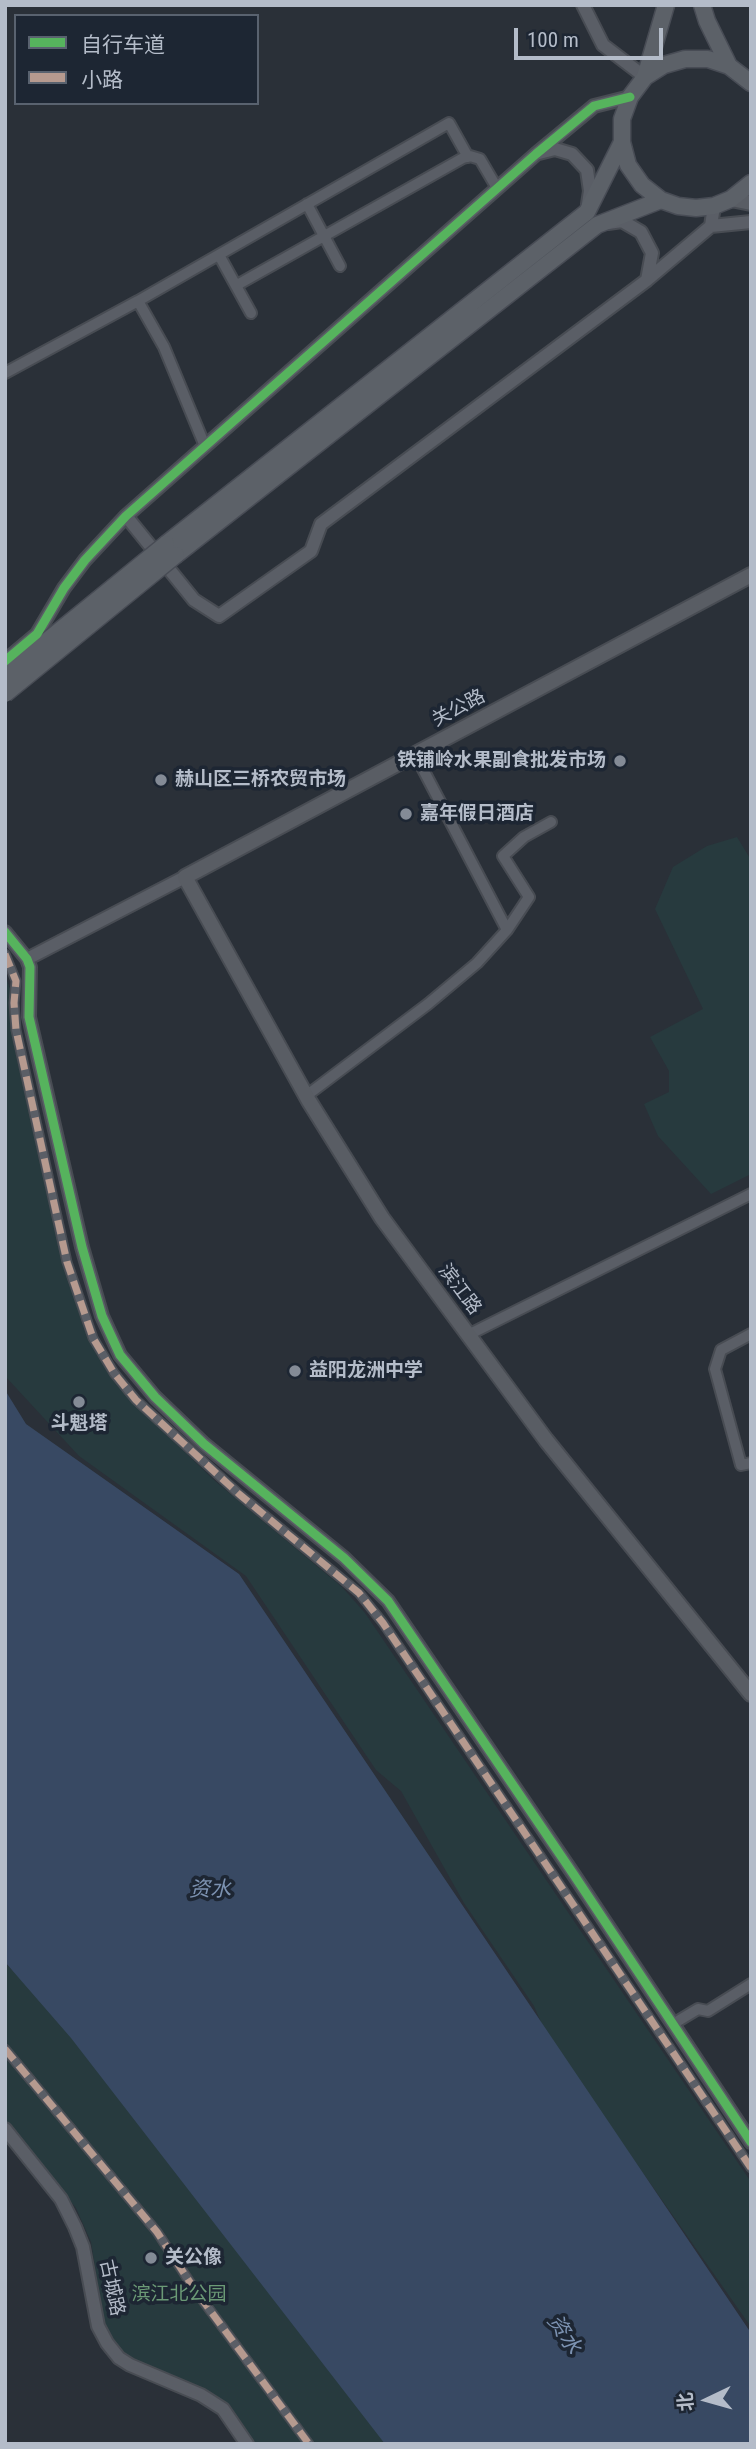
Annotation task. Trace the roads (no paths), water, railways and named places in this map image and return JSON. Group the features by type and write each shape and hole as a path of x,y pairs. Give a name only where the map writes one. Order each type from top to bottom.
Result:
{"main road":[{"path":"592,219 621,142 622,119 630,97 645,77 666,5"},
{"path":"702,5 707,22 729,66"},
{"path":"645,77 664,65 685,59 708,59 729,66 751,83"},
{"path":"621,142 628,166 642,185 662,200 678,206 696,208 714,205 731,199 751,183"},
{"path":"731,199 751,203"},
{"path":"5,675 171,549 592,219 662,200"},
{"path":"5,694 171,549"},
{"name":"关公路","path":"185,877 751,575"},
{"name":"滨江路","path":"185,877 306,1096 382,1219 546,1440 751,1694"}],"street":[{"path":"583,5 603,45 645,77"},
{"path":"5,661 37,634 64,588 85,560 126,516 536,154 594,106 630,97"},
{"path":"5,373 138,301 449,123 468,157"},
{"path":"536,154 555,149 572,154 580,162 587,170 592,219 622,221 641,232 652,253 647,280"},
{"path":"237,285 468,157 480,159 497,188"},
{"path":"307,205 340,266"},
{"path":"711,226 714,205"},
{"path":"126,516 194,600 219,616 311,551 321,524 647,280 711,226 751,222"},
{"path":"219,255 251,313"},
{"path":"138,301 164,347 205,446"},
{"path":"415,754 507,930"},
{"path":"306,1096 428,1004 477,963 507,930 529,897 503,856 524,837 551,822"},
{"path":"27,959 185,877"},
{"path":"5,932 27,959 30,967 29,1017 82,1247 102,1316 120,1354 155,1397 204,1444 344,1558 388,1601 751,2142"},
{"path":"5,954 16,981 16,1030 67,1262 93,1338 114,1373 136,1399 239,1494 359,1593 751,2168"},
{"path":"468,1335 751,1194"},
{"path":"751,1335 721,1350 716,1369 741,1465 751,1463"},
{"path":"673,2024 698,2009 708,2011 751,1984"},
{"path":"5,2049 157,2232 195,2290 309,2444"},
{"name":"古城路","path":"5,2129 61,2199 75,2227 83,2247 98,2326 107,2343 119,2358 130,2365 201,2395 223,2409 247,2444"}],"water":[{"name":"资水","path":"5,1390 26,1424 239,1574 751,2333 751,2444 385,2444 71,2038 5,1962"}],"place":[{"name":"铁铺岭水果副食批发市场","path":"620,761"},
{"name":"赫山区三桥农贸市场","path":"161,780"},
{"name":"嘉年假日酒店","path":"406,814"},
{"name":"益阳龙洲中学","path":"295,1371"},
{"name":"斗魁塔","path":"79,1402"},
{"name":"关公像","path":"151,2258"}],"park label":[{"name":"滨江北公园","path":"179,2295"}]}
